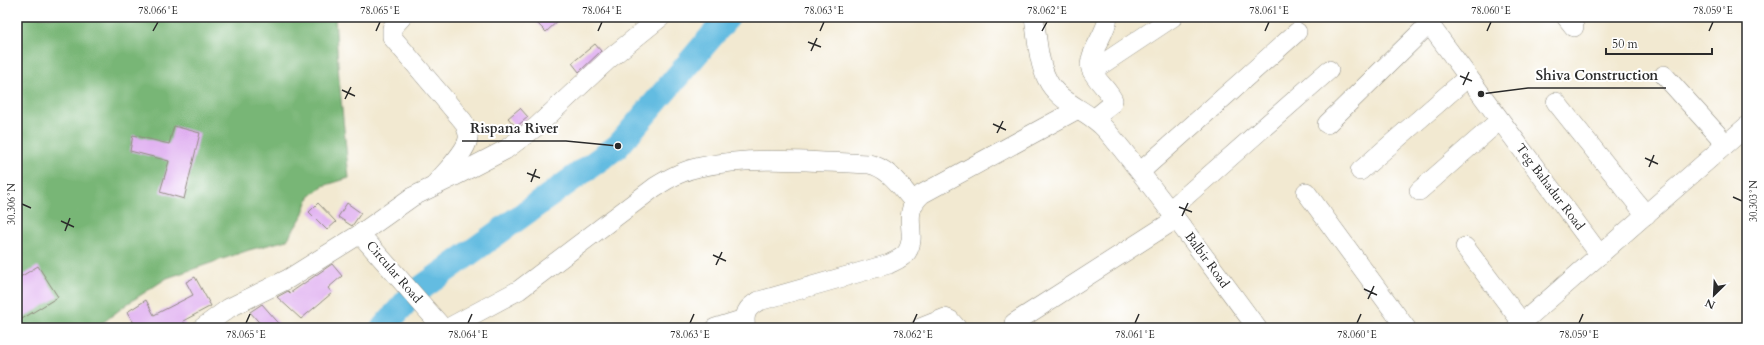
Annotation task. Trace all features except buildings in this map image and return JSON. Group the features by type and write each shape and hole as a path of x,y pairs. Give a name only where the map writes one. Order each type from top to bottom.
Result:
{"street":[{"path":"402,17 392,28 392,37 463,121 468,134 468,140 463,150 433,187"},
{"path":"202,328 229,308 288,279 360,234 412,197 505,150 536,127 609,59 661,17"},
{"name":"Balbir Road","path":"1034,17 1043,68 1053,89 1063,99 1094,118 1114,138 1173,214 1257,328"},
{"path":"1094,118 1111,105 1113,100 1092,71 1090,65 1092,57 1104,33 1108,17"},
{"path":"1092,71 1173,17"},
{"name":"Teg Bahadur Road","path":"1327,124 1426,20 1600,255"},
{"path":"1140,172 1297,32"},
{"path":"1014,323 1173,214 1329,70"},
{"path":"1664,75 1726,144"},
{"path":"1360,172 1468,77"},
{"path":"1556,102 1646,215"},
{"path":"715,328 745,324 746,311 759,301 889,264 900,259 907,252 910,244 911,210 914,202 922,194 1078,109"},
{"path":"1419,191 1500,120"},
{"path":"1465,247 1522,326 1600,255 1747,126"},
{"path":"448,328 519,290 655,187 670,178 700,167 731,162 771,160 869,164 886,170 914,202"},
{"path":"1306,192 1406,328"},
{"name":"Circular Road","path":"360,234 444,328"},
{"path":"920,328 945,318 950,320 957,328"}],"green space":[{"path":"17,17 335,17 339,79 349,178 323,186 309,197 301,218 287,240 249,250 167,278 127,304 96,328 17,328"}],"waterway":[{"path":"383,328 413,294 618,146 728,17"}],"place":[{"name":"Shiva Construction","path":"1481,94"},
{"name":"Rispana River","path":"618,146"}]}
